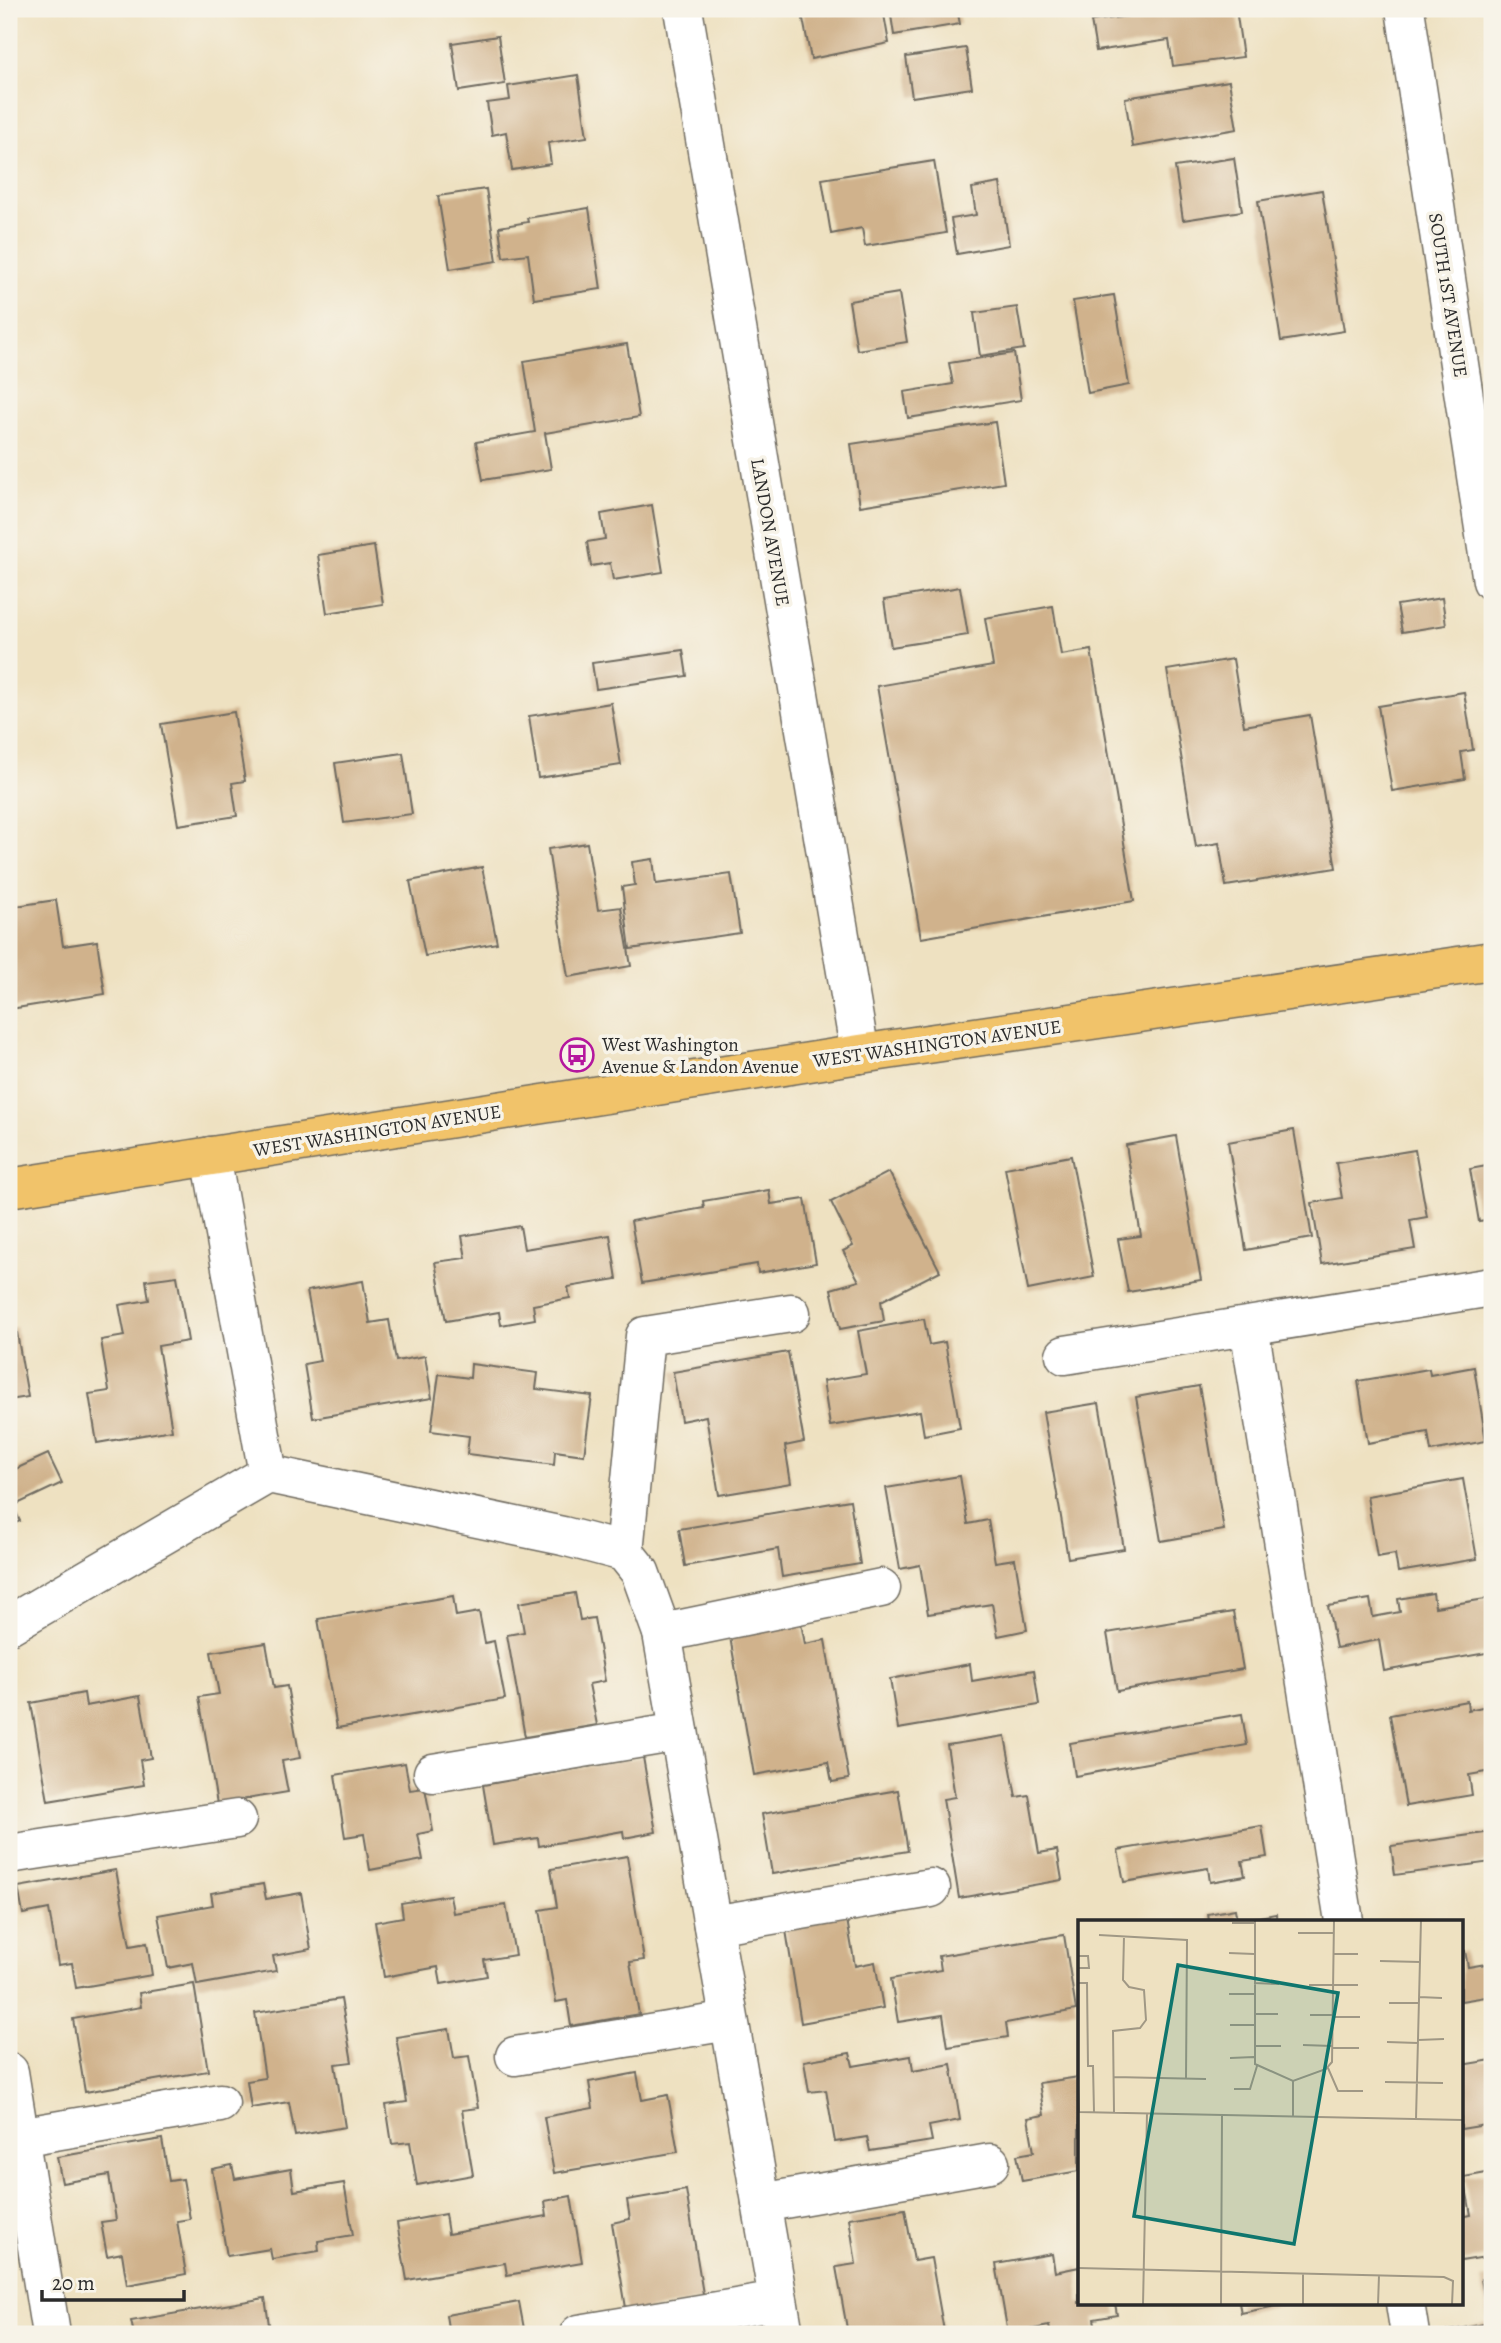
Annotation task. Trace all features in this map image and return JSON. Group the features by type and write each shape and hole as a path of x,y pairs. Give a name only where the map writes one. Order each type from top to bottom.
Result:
{"main road":[{"name":"WEST WASHINGTON AVENUE","path":"9,1188 860,1054 1492,961"}],"street":[{"name":"LANDON AVENUE","path":"683,9 860,1054"},
{"name":"SOUTH 1ST AVENUE","path":"1405,9 1492,581"},
{"path":"211,1156 268,1474"},
{"path":"1065,1355 1492,1287"},
{"path":"624,1552 645,1336 791,1313"},
{"path":"1249,1326 1344,1920"},
{"path":"9,1625 268,1474 563,1536 624,1552 640,1572 662,1633 781,2317 579,2334"},
{"path":"662,1633 881,1588"},
{"path":"433,1773 679,1732"},
{"path":"9,1854 237,1819"},
{"path":"713,1925 931,1888"},
{"path":"514,2056 729,2021"},
{"path":"9,2072 15,2127 51,2334"},
{"path":"15,2127 220,2103"},
{"path":"761,2203 990,2163"},
{"path":"1405,2304 1410,2334"}],"building":[{"path":"801,9 883,9 889,43 811,59"},
{"path":"890,9 957,9 960,24 894,35"},
{"path":"1182,9 1236,9 1243,57 1173,66 1169,40 1096,51 1091,21"},
{"path":"498,36 505,84 459,91 452,43"},
{"path":"966,48 972,88 912,97 906,57"},
{"path":"578,75 587,137 548,143 551,164 512,170 506,132 492,135 487,103 510,100 508,86"},
{"path":"1229,81 1237,129 1133,147 1125,98"},
{"path":"1234,158 1242,211 1183,220 1175,167"},
{"path":"934,161 946,233 865,246 862,228 831,234 822,179"},
{"path":"1000,183 1009,245 957,254 951,219 976,215 972,188"},
{"path":"486,189 497,261 450,269 438,196"},
{"path":"1322,190 1344,331 1281,341 1258,201"},
{"path":"589,208 601,289 534,299 528,254 503,257 499,227 528,222 527,218"},
{"path":"899,293 907,342 857,350 849,301"},
{"path":"1114,295 1129,385 1088,393 1073,301"},
{"path":"1017,307 1024,349 980,356 974,313"},
{"path":"627,344 639,417 545,433 551,469 483,480 476,442 535,432 524,361"},
{"path":"1014,353 1021,400 908,418 904,392 953,384 949,363"},
{"path":"995,422 1004,483 860,506 851,444"},
{"path":"652,505 663,572 613,580 610,563 591,566 587,542 605,539 601,514"},
{"path":"374,546 383,604 327,613 318,555"},
{"path":"960,587 968,635 891,647 884,600"},
{"path":"1442,598 1446,625 1402,632 1397,605"},
{"path":"1053,606 1061,655 1091,650 1134,901 921,938 877,686 993,666 985,618"},
{"path":"683,650 687,676 596,689 592,663"},
{"path":"1233,659 1244,726 1310,715 1336,868 1226,886 1219,843 1196,847 1167,670"},
{"path":"1464,692 1473,750 1461,752 1465,779 1392,791 1378,706"},
{"path":"611,703 621,765 538,778 529,716"},
{"path":"234,712 245,781 232,783 237,816 178,825 161,724"},
{"path":"403,753 412,814 344,823 335,763"},
{"path":"587,843 598,910 621,907 631,966 568,977 548,849"},
{"path":"653,859 656,884 731,874 740,933 630,949 622,887 635,885 632,862"},
{"path":"482,867 497,943 425,956 410,881"},
{"path":"56,900 63,946 97,941 105,994 10,1009 9,907"},
{"path":"1294,1130 1312,1238 1246,1250 1228,1142"},
{"path":"1176,1136 1201,1280 1128,1292 1118,1239 1141,1236 1126,1145"},
{"path":"1415,1150 1427,1217 1410,1220 1415,1249 1322,1264 1312,1203 1342,1198 1336,1163"},
{"path":"1071,1156 1094,1277 1028,1290 1005,1168"},
{"path":"1492,1165 1492,1220 1479,1222 1470,1169"},
{"path":"889,1172 940,1271 881,1301 884,1321 840,1329 831,1289 859,1281 843,1251 853,1246 831,1202"},
{"path":"769,1190 771,1204 805,1199 816,1263 758,1273 757,1264 642,1283 631,1221 704,1208 703,1201"},
{"path":"520,1226 524,1249 610,1235 617,1279 568,1287 570,1298 533,1305 535,1319 501,1325 499,1312 446,1321 435,1262 466,1258 462,1236"},
{"path":"177,1276 188,1341 158,1346 172,1430 97,1443 89,1394 109,1391 101,1340 125,1336 119,1305 149,1300 146,1280"},
{"path":"363,1281 370,1323 389,1320 396,1361 425,1356 432,1398 313,1418 304,1364 320,1361 307,1291"},
{"path":"924,1319 929,1345 945,1342 960,1428 924,1435 920,1411 830,1426 823,1381 866,1374 858,1331"},
{"path":"16,1327 28,1397 9,1400 9,1329"},
{"path":"788,1352 804,1442 785,1446 791,1483 719,1495 706,1416 681,1421 673,1372"},
{"path":"471,1364 538,1373 536,1389 592,1396 584,1455 555,1451 554,1465 467,1454 469,1436 431,1431 439,1374 470,1378"},
{"path":"1474,1367 1486,1441 1431,1451 1428,1432 1368,1443 1358,1381 1429,1369 1430,1375"},
{"path":"1199,1386 1224,1530 1161,1541 1136,1397"},
{"path":"1099,1403 1124,1549 1068,1558 1043,1412"},
{"path":"48,1454 62,1483 13,1506 20,1521 9,1526 9,1472"},
{"path":"960,1476 968,1524 988,1520 995,1562 1015,1559 1027,1630 998,1636 992,1604 928,1614 920,1565 900,1569 886,1488"},
{"path":"1463,1479 1477,1559 1398,1572 1395,1554 1377,1557 1367,1496"},
{"path":"850,1500 860,1564 782,1577 778,1549 685,1566 679,1529"},
{"path":"575,1593 580,1620 594,1618 605,1681 589,1684 597,1725 525,1737 507,1635 524,1632 519,1603"},
{"path":"1433,1593 1435,1607 1492,1598 1492,1652 1384,1671 1379,1640 1336,1648 1328,1606 1370,1599 1373,1617 1400,1612 1398,1599"},
{"path":"453,1596 456,1616 479,1612 485,1643 494,1641 505,1699 337,1728 318,1619"},
{"path":"1233,1612 1243,1669 1117,1691 1107,1633"},
{"path":"800,1618 805,1644 825,1640 849,1779 832,1782 828,1762 754,1775 729,1631"},
{"path":"266,1643 274,1688 287,1686 300,1758 282,1761 288,1792 217,1804 199,1697 219,1694 211,1652"},
{"path":"970,1664 972,1681 1034,1670 1039,1705 898,1729 890,1679"},
{"path":"84,1693 86,1706 140,1696 151,1758 140,1760 144,1785 48,1801 31,1703"},
{"path":"1467,1701 1468,1710 1492,1705 1492,1771 1469,1775 1472,1795 1406,1806 1390,1715"},
{"path":"1242,1714 1247,1745 1075,1776 1070,1743"},
{"path":"1005,1736 1016,1797 1029,1795 1039,1853 1057,1850 1062,1880 959,1898 943,1799 955,1797 947,1745"},
{"path":"643,1757 656,1832 624,1838 623,1831 539,1846 538,1838 493,1845 483,1785"},
{"path":"405,1763 410,1790 425,1788 433,1831 418,1834 423,1860 370,1870 364,1834 345,1837 335,1775"},
{"path":"898,1790 908,1851 772,1874 762,1814"},
{"path":"1262,1826 1267,1857 1242,1861 1245,1876 1210,1882 1208,1868 1124,1882 1118,1850"},
{"path":"1492,1832 1492,1862 1395,1875 1391,1846"},
{"path":"627,1856 644,1960 630,1962 639,2014 571,2026 567,2000 556,2002 540,1910 557,1907 551,1869"},
{"path":"116,1870 130,1946 147,1943 152,1975 76,1988 72,1963 58,1965 49,1909 23,1914 18,1887"},
{"path":"263,1884 266,1899 301,1893 311,1949 273,1956 276,1971 197,1985 193,1963 168,1968 158,1915 213,1905 211,1893"},
{"path":"450,1895 453,1913 506,1905 515,1955 484,1960 487,1976 441,1984 438,1967 384,1977 375,1922 403,1917 401,1903"},
{"path":"1235,1909 1237,1920 1209,1920 1208,1914"},
{"path":"846,1914 855,1966 875,1962 883,2008 801,2023 785,1924"},
{"path":"1276,1914 1277,1920 1243,1920"},
{"path":"1064,1935 1076,2010 1006,2023 1008,2037 948,2047 943,2015 898,2022 891,1979 941,1970 939,1956"},
{"path":"1465,1951 1468,1967 1492,1963 1492,1996 1462,2001 1462,1952"},
{"path":"194,1984 208,2071 85,2092 73,2019 141,2007 139,1993"},
{"path":"341,1999 352,2062 335,2064 345,2127 295,2136 289,2102 251,2108 247,2081 265,2078 255,2013"},
{"path":"449,2029 454,2058 469,2056 478,2108 462,2110 473,2175 417,2185 410,2142 392,2144 386,2105 407,2102 396,2037"},
{"path":"850,2053 853,2066 911,2056 913,2071 951,2064 960,2120 929,2126 932,2141 870,2151 867,2137 835,2142 826,2090 809,2092 804,2061"},
{"path":"1492,2060 1492,2124 1462,2129 1462,2065"},
{"path":"637,2073 642,2100 668,2095 678,2152 554,2173 544,2117 593,2108 589,2082"},
{"path":"1078,2077 1078,2171 1022,2181 1017,2155 1034,2152 1028,2118 1044,2115 1039,2083"},
{"path":"162,2139 169,2181 183,2179 190,2219 177,2221 186,2274 127,2285 122,2253 107,2256 101,2222 116,2220 109,2175 62,2183 57,2157"},
{"path":"232,2165 235,2179 291,2169 294,2191 344,2183 353,2235 318,2241 319,2251 272,2259 270,2249 227,2256 212,2169"},
{"path":"1492,2172 1492,2256 1462,2261 1462,2217 1471,2215 1464,2177"},
{"path":"686,2190 704,2300 627,2314 612,2223 630,2219 627,2200"},
{"path":"571,2196 582,2262 507,2275 505,2263 407,2280 397,2223 445,2214 448,2234 547,2216 545,2201"},
{"path":"905,2209 914,2261 931,2258 944,2331 925,2334 848,2334 836,2267 856,2264 849,2218"},
{"path":"1052,2254 1055,2272 1078,2267 1078,2304 1115,2304 1117,2315 1094,2319 1097,2334 1051,2334 1049,2326 1008,2334 996,2264"},
{"path":"1492,2277 1492,2334 1448,2334 1448,2331 1489,2323 1481,2279"},
{"path":"265,2298 270,2331 251,2334 134,2334 131,2321"},
{"path":"519,2302 525,2334 449,2334 446,2315"},
{"path":"1239,2304 1286,2304 1241,2313"}],"place":[{"name":"West Washington Avenue & Landon Avenue","path":"577,1055"}]}
